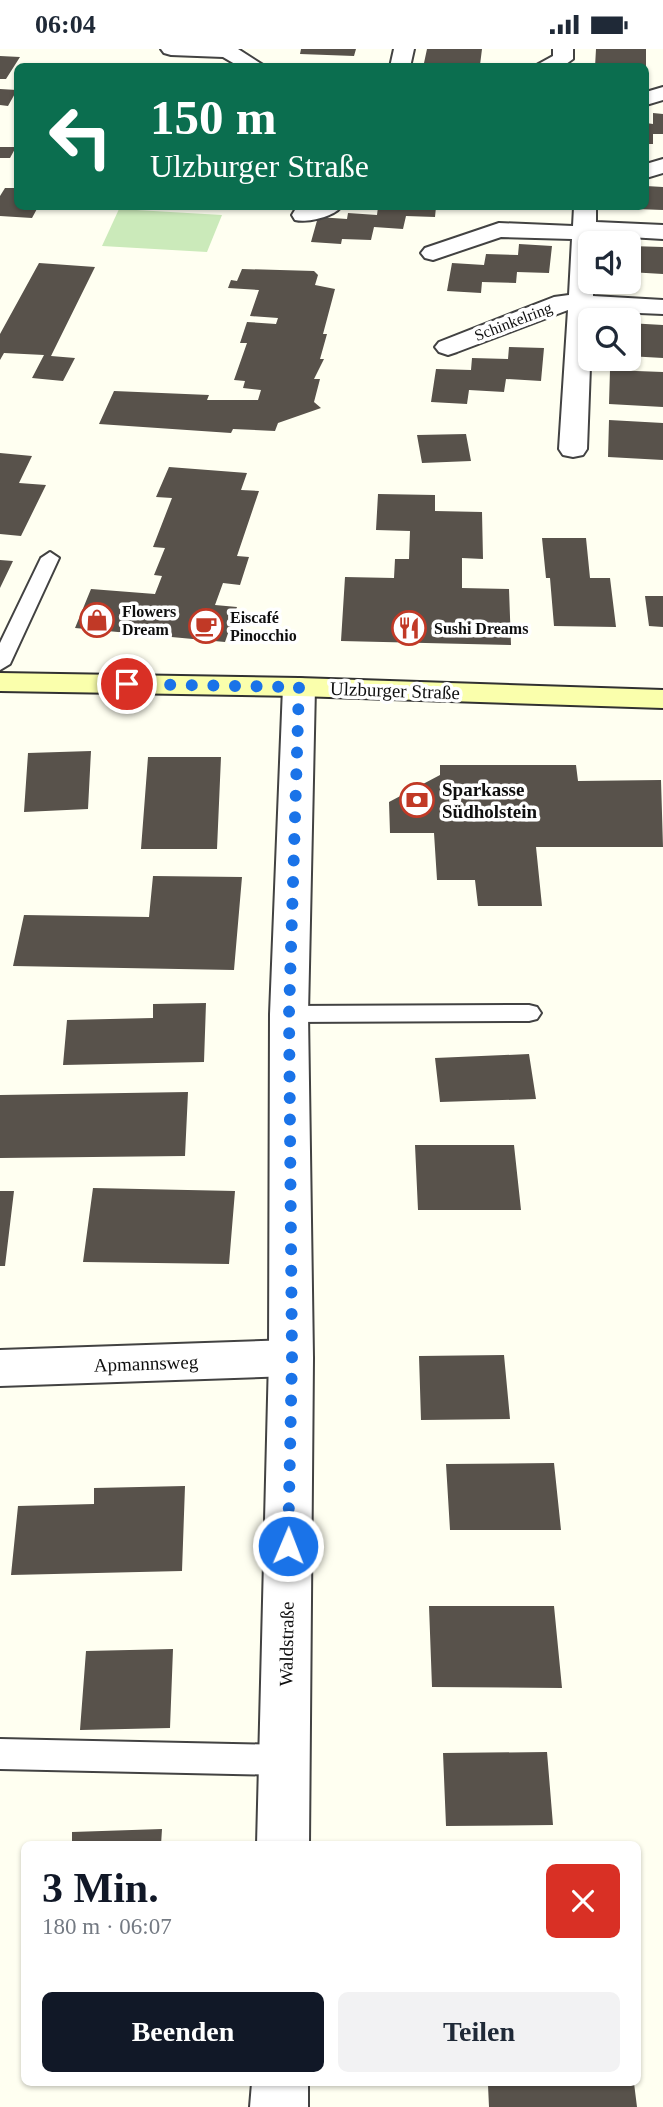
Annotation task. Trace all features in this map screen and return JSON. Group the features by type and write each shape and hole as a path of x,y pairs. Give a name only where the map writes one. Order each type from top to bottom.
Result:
{"main road":[{"name":"Ulzburger Straße","path":"0,681 299,687 663,699"}],"street":[{"path":"171,49 225,56 245,63"},
{"path":"553,63 563,59 564,49"},
{"path":"303,215 320,210"},
{"path":"433,253 499,230 584,223 663,232"},
{"name":"Schinkelring","path":"573,449 584,223"},
{"name":"Schinkelring","path":"448,347 563,302 663,307"},
{"name":"Waldstraße","path":"283,1841 292,1358 289,1014 299,687"},
{"name":"Apmannsweg","path":"0,1368 292,1358"},
{"path":"279,2086 279,2107"}],"lane":[{"path":"0,664 50,558"},
{"path":"289,1014 529,1013"},
{"path":"0,1753 284,1760"}],"green space":[{"path":"119,210 222,215 207,252 102,246"}],"building":[{"path":"301,49 356,49 354,56 300,54"},
{"path":"427,49 482,49 480,63 424,63"},
{"path":"596,49 646,49 646,63 595,63"},
{"path":"0,56 20,57 6,79 0,79"},
{"path":"0,89 14,90 8,106 0,105"},
{"path":"653,113 663,114 663,134 653,134 653,144 649,144 649,123 653,124"},
{"path":"0,147 14,147 10,158 0,158"},
{"path":"649,186 663,187 663,210 649,209"},
{"path":"5,188 14,188 14,210 36,210 32,218 0,216 0,196"},
{"path":"378,210 436,210 435,217 406,216 403,229 374,227 371,240 342,239 341,244 311,242 318,217 347,219 348,213 377,215"},
{"path":"519,244 552,246 549,273 517,272 516,283 482,282 481,293 447,291 452,263 484,265 486,254 518,255"},
{"path":"641,246 663,247 663,274 641,273"},
{"path":"39,263 95,267 51,356 75,358 63,381 32,378 44,355 4,353 0,360 0,334"},
{"path":"242,269 314,271 318,275 315,285 335,289 323,334 327,334 320,359 324,359 314,379 320,379 314,402 321,408 278,423 275,431 233,429 231,433 99,424 114,391 209,395 207,400 258,400 261,390 243,388 245,381 234,380 247,343 240,343 247,322 276,324 278,318 250,316 259,290 228,288 231,280 237,281"},
{"path":"641,324 663,325 663,358 641,357"},
{"path":"509,347 544,348 541,381 506,379 504,392 469,390 467,404 431,402 436,369 471,370 472,358 508,359"},
{"path":"610,371 663,372 663,407 609,404"},
{"path":"609,420 663,423 663,460 608,457"},
{"path":"466,434 471,461 422,463 417,435"},
{"path":"0,453 32,456 19,483 46,485 21,536 0,534"},
{"path":"169,467 247,473 241,490 259,491 237,556 249,557 240,585 223,583 215,605 237,607 225,642 75,628 91,589 155,594 162,576 154,575 165,548 153,547 172,498 156,497"},
{"path":"378,494 435,495 435,511 482,512 483,559 462,558 462,588 509,589 511,645 341,641 345,577 394,578 395,559 409,559 410,531 376,530"},
{"path":"542,538 586,538 590,578 610,578 616,627 554,626 550,578 546,578"},
{"path":"0,560 13,561 0,588"},
{"path":"645,596 663,596 663,627 649,626"},
{"path":"91,751 88,809 24,812 28,753"},
{"path":"148,757 221,757 217,849 141,849"},
{"path":"440,765 576,765 578,781 661,780 663,847 536,847 542,906 478,906 475,880 437,880 434,833 390,833 389,802 440,775"},
{"path":"153,876 242,877 234,970 13,966 24,915 149,917"},
{"path":"206,1003 204,1062 63,1065 67,1020 153,1018 153,1004"},
{"path":"529,1054 536,1099 440,1102 435,1058"},
{"path":"188,1092 185,1156 0,1158 0,1095"},
{"path":"415,1145 514,1145 521,1210 418,1210"},
{"path":"93,1188 235,1191 229,1264 83,1262"},
{"path":"0,1191 14,1191 5,1266 0,1266"},
{"path":"504,1355 510,1419 421,1420 419,1356"},
{"path":"554,1463 561,1530 450,1530 446,1464"},
{"path":"185,1486 182,1571 11,1575 18,1506 94,1504 94,1488"},
{"path":"429,1606 554,1606 562,1688 432,1687"},
{"path":"173,1649 170,1728 80,1730 86,1651"},
{"path":"547,1752 553,1825 446,1826 443,1753"},
{"path":"162,1829 161,1841 72,1841 72,1832"},
{"path":"488,2086 634,2086 637,2107 489,2107"}],"place":[{"name":"Flowers Dream","path":"97,620"},
{"name":"Eiscafé Pinocchio","path":"206,626"},
{"name":"Sushi Dreams","path":"409,628"},
{"name":"Sparkasse Südholstein","path":"417,800"}],"route":[{"path":"127,684 299,687 289,1014 292,1358 288,1546"}]}
